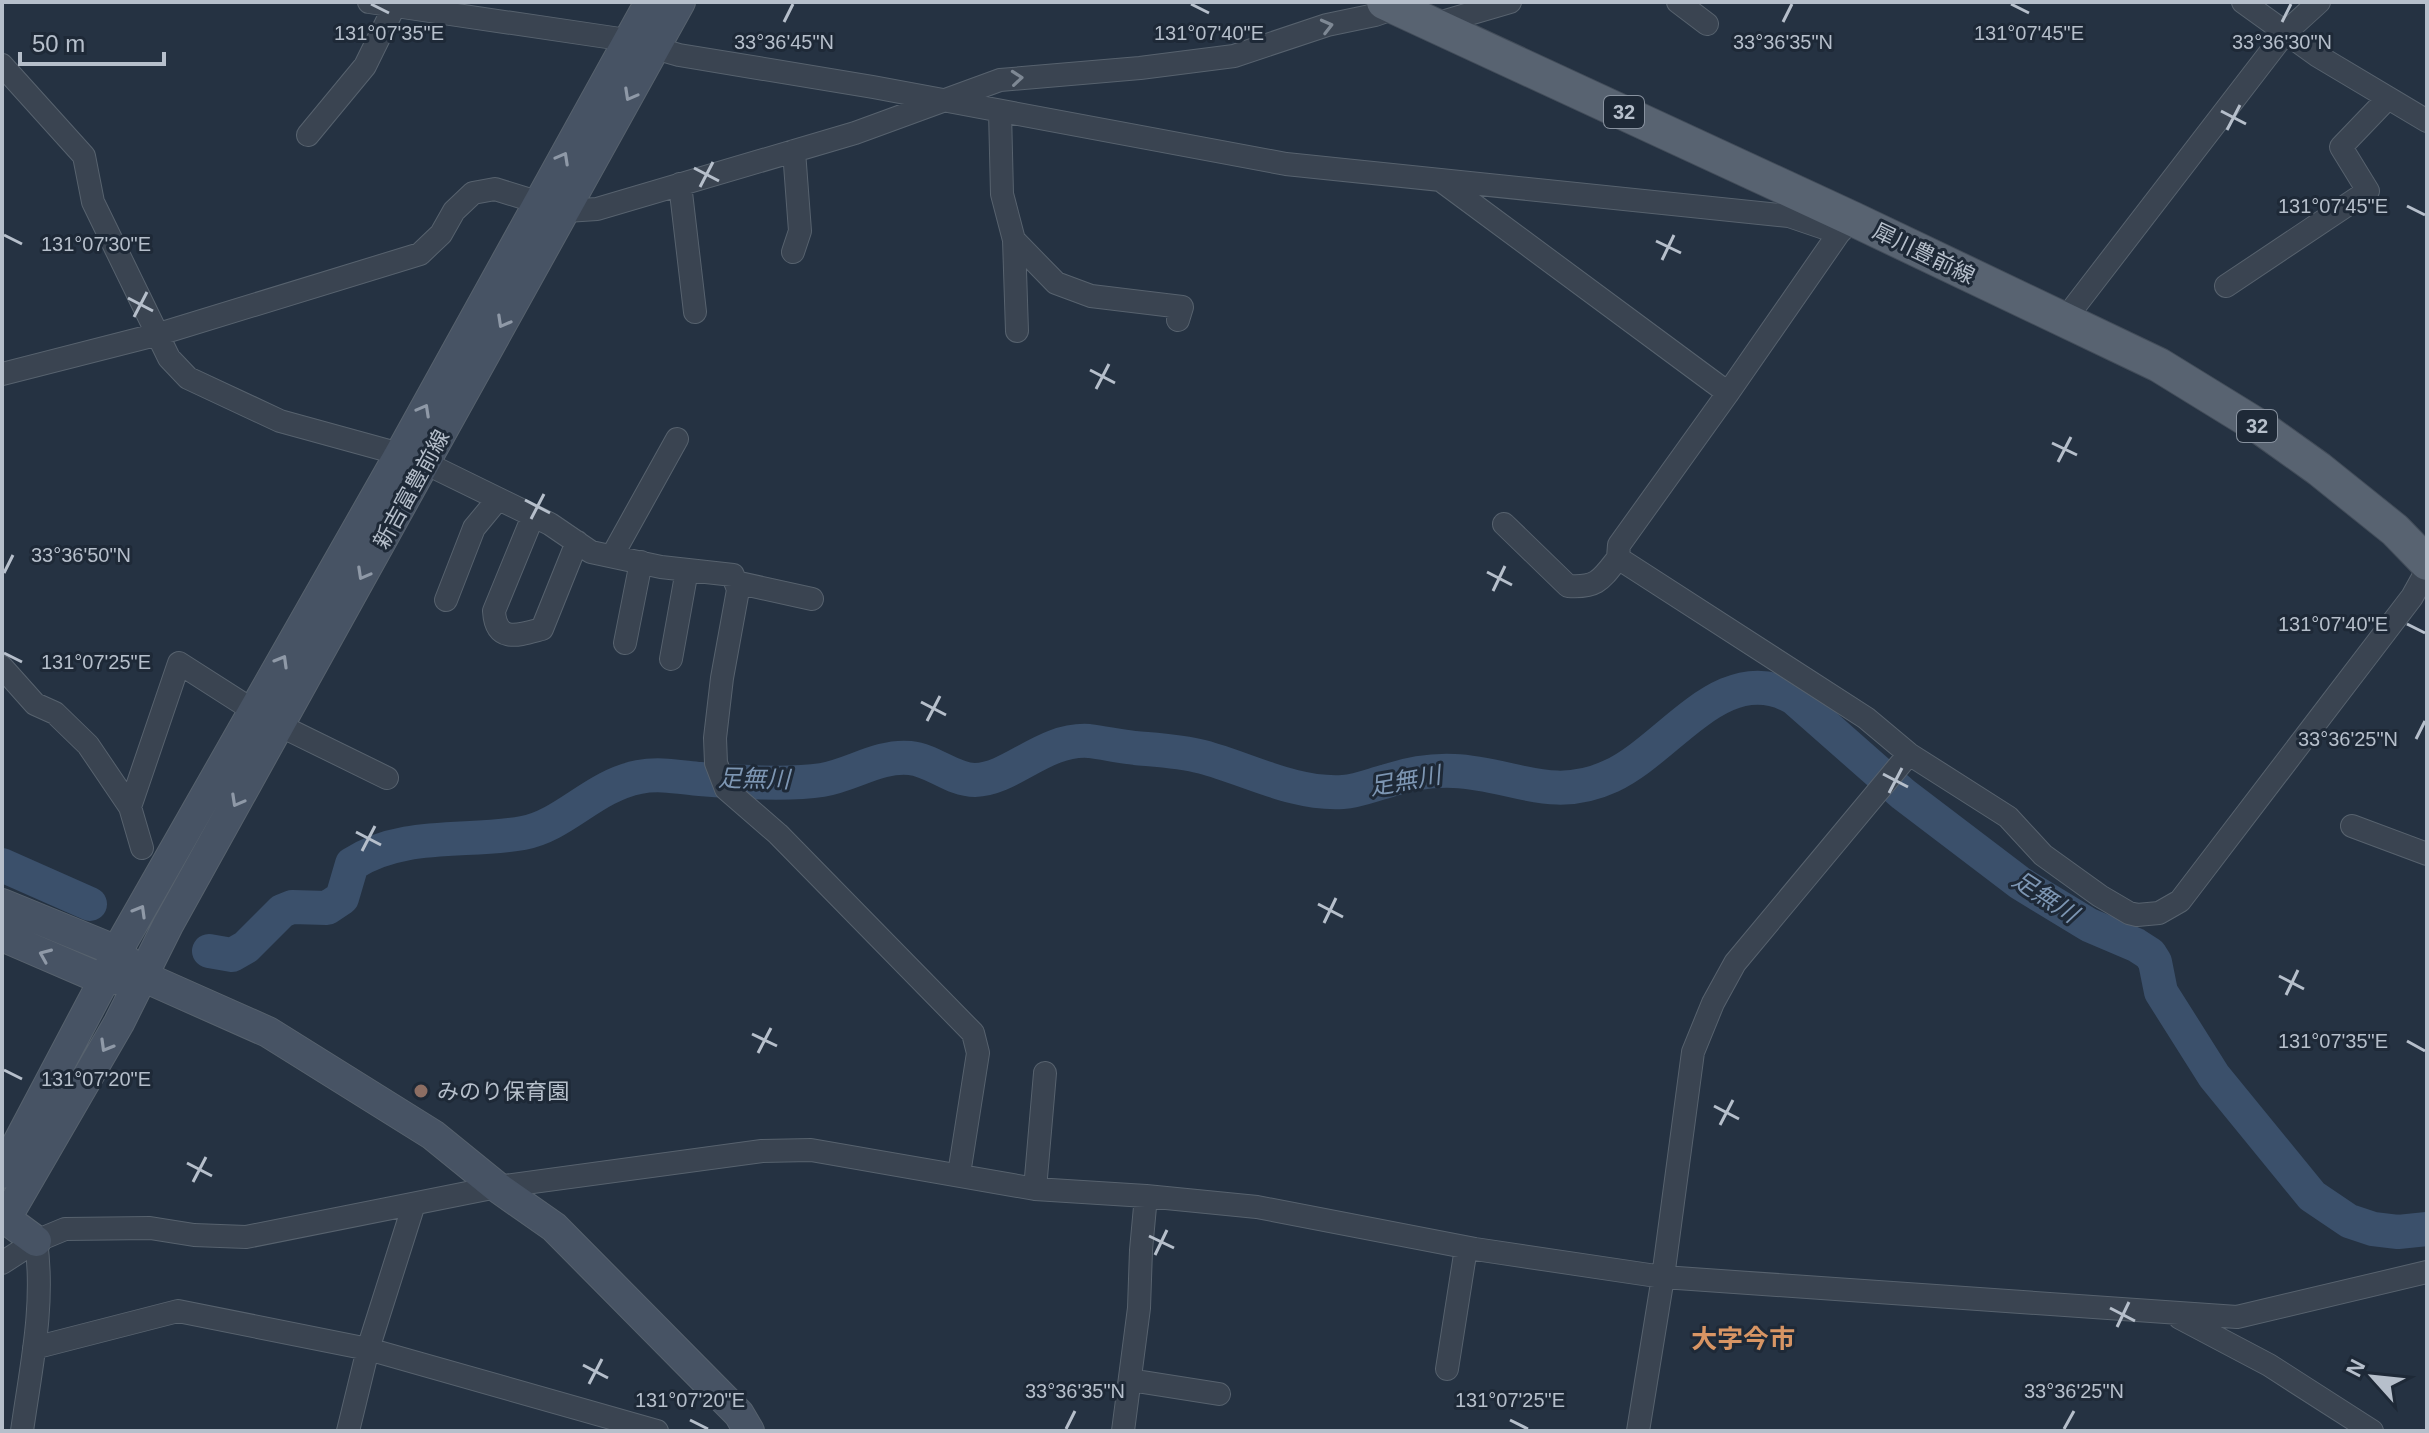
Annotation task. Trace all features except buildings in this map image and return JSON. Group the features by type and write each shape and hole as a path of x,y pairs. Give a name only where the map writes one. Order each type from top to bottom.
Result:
{"main road":[{"name":"新吉富豊前線","path":"641,44 650,2"},
{"name":"新吉富豊前線","path":"2,1173 117,951 267,718 641,44 680,2"},
{"name":"犀川豊前線","path":"1389,5 1435,24 1846,226 2065,319 2159,365 2263,429 2319,469 2395,530 2427,563"},
{"name":"新吉富豊前線","path":"4,1217 119,1023 267,718"},
{"path":"2,904 117,951 142,976 268,1032 433,1135 497,1187 554,1227 739,1414 749,1431"},
{"path":"2,936 104,980 142,976"},
{"path":"4,1217 36,1241"}],"street":[{"path":"369,2 641,44 679,55 873,87 1286,164 1789,216 1846,226 1619,545 1618,558 1601,580 1586,587 1568,586 1504,524"},
{"path":"1435,24 1510,2"},
{"path":"1678,2 1707,24"},
{"path":"2243,2 2285,33 2427,121"},
{"path":"2065,319 2285,33 2319,2"},
{"path":"308,135 365,66 395,5"},
{"path":"2,374 159,334 420,254 441,234 454,211 473,193 495,189 552,207 597,209 855,133 1000,80 1234,56 1291,36 1375,15 1389,5"},
{"path":"2,65 84,156 93,202 169,358 188,378 280,421 413,459 533,516 591,552 687,570 733,575 738,590 722,678 715,738 716,763 726,789 778,834 973,1033 978,1053 959,1174"},
{"path":"2226,286 2368,191 2341,147 2388,98"},
{"path":"1000,112 1002,194 1014,240 1017,331"},
{"path":"793,252 800,231 794,151"},
{"path":"1443,182 1728,393"},
{"path":"680,184 695,312"},
{"path":"1014,240 1056,283 1091,296 1182,307 1178,320"},
{"path":"612,556 677,439"},
{"path":"446,600 474,528 498,499"},
{"path":"533,516 494,611 499,630 514,636 542,629 577,542"},
{"path":"1618,558 1866,718 1909,754 2008,817 2043,855 2129,913 2159,913 2180,901 2189,891 2412,597 2427,570"},
{"path":"625,643 641,562"},
{"path":"671,659 687,570"},
{"path":"735,582 812,599"},
{"path":"130,807 179,663 267,718 387,778"},
{"path":"2,667 35,704 55,713 88,745 130,807 142,848"},
{"path":"1638,1431 1663,1277 1693,1052 1713,1003 1735,963 1909,754"},
{"path":"2352,826 2427,854"},
{"path":"1035,1189 1045,1073"},
{"path":"2,1263 36,1241 65,1229 150,1228 194,1235 246,1237 497,1187 762,1151 811,1150 1035,1189 1257,1207 1466,1248 1663,1277 2237,1317 2427,1272"},
{"path":"1123,1431 1139,1308 1146,1196"},
{"path":"348,1431 368,1349 414,1204"},
{"path":"22,1431 39,1319 36,1241"},
{"path":"1447,1369 1466,1248"},
{"path":"34,1348 178,1311 368,1349 657,1431"},
{"path":"2171,1313 2269,1365 2372,1431"},
{"path":"1130,1380 1219,1394"}],"waterway":[{"name":"足無川","path":"209,951 232,955 246,947 282,911 292,907 327,908 342,898 352,864 371,854 413,842 502,836 538,829 607,788 639,777 662,775 713,780 809,782 887,759 910,758 927,762 958,777 975,780 1002,773 1057,746 1089,741 1194,755 1289,785 1325,792 1349,791 1412,774 1446,771 1475,773 1532,785 1569,787 1611,776 1720,698 1744,689 1768,688 1794,698 1903,794 2020,883 2089,925 2150,954 2155,962 2161,992 2214,1076 2312,1196 2349,1221 2373,1229 2398,1232 2427,1229"},
{"name":"足無川","path":"2,865 90,904"}],"place":[{"name":"みのり保育園","path":"421,1091"}],"district":[{"name":"大字今市","path":"1743,1339"}]}
